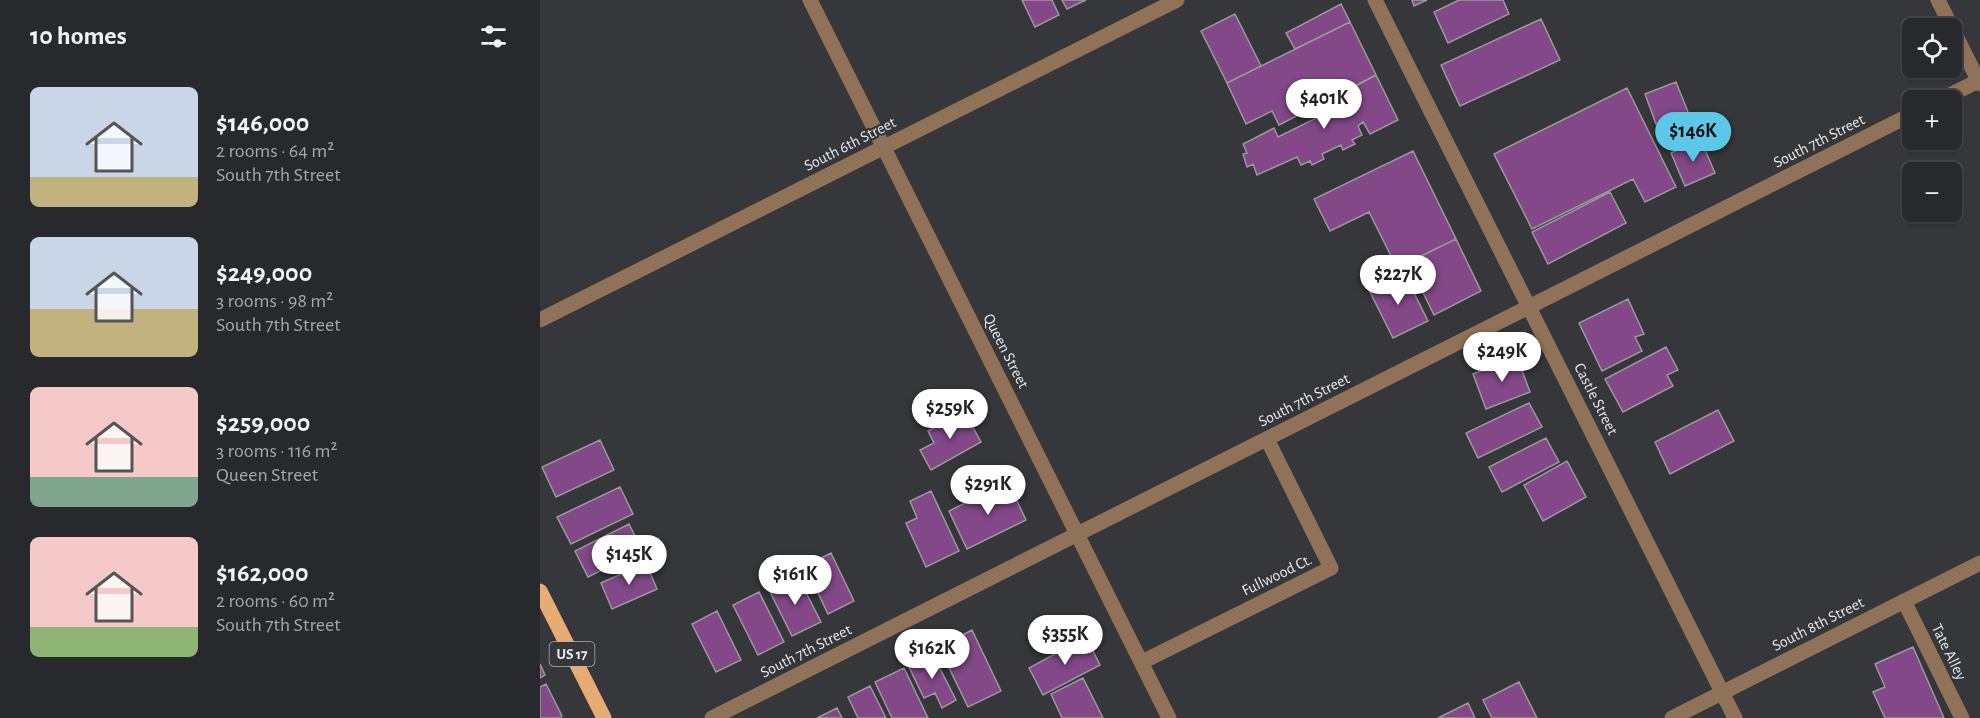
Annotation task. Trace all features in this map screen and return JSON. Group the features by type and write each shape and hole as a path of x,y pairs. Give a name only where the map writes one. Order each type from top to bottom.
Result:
{"main road":[{"name":"US 17","path":"540,591 604,718"}],"street":[{"name":"Queen Street","path":"810,0 1169,718"},
{"name":"South 6th Street","path":"540,320 1177,0"},
{"name":"Castle Street","path":"1375,0 1736,718"},
{"path":"1938,0 1980,82 1962,90"},
{"name":"South 7th Street","path":"712,718 1902,119"},
{"name":"Fullwood Ct.","path":"1142,662 1331,568 1267,439"},
{"name":"South 8th Street","path":"1672,718 1980,563"},
{"name":"Tate Alley","path":"1904,601 1962,718"}],"building":[{"path":"1022,0 1052,0 1059,15 1035,27"},
{"path":"1062,0 1086,0 1067,9"},
{"path":"1412,0 1427,0 1414,6"},
{"path":"1459,0 1503,0 1509,14 1448,43 1434,12"},
{"path":"1341,4 1350,22 1295,49 1286,33"},
{"path":"1235,14 1261,66 1227,83 1201,31"},
{"path":"1541,19 1560,60 1460,106 1441,65"},
{"path":"1350,22 1376,75 1279,125 1272,111 1246,124 1227,83"},
{"path":"1376,75 1398,120 1370,134 1363,122 1358,126 1362,135 1352,140 1355,144 1343,150 1341,145 1322,154 1324,159 1312,165 1310,161 1301,165 1297,157 1257,175 1253,164 1247,167 1243,154 1247,153 1243,144 1274,128 1278,137 1347,103 1343,93"},
{"path":"1676,82 1688,112 1656,124 1645,94"},
{"path":"1627,88 1676,187 1645,202 1633,179 1532,229 1494,154"},
{"path":"1701,140 1715,173 1685,186 1671,153"},
{"path":"1413,151 1456,239 1397,268 1369,212 1330,231 1314,199"},
{"path":"1610,192 1626,223 1548,264 1532,232"},
{"path":"1456,239 1481,291 1434,315 1408,262"},
{"path":"1404,273 1428,321 1393,338 1369,290"},
{"path":"1628,299 1644,334 1635,337 1642,351 1602,371 1579,323"},
{"path":"1666,347 1678,370 1667,375 1673,386 1623,412 1605,379"},
{"path":"1517,357 1530,392 1486,409 1473,374"},
{"path":"1529,403 1542,427 1478,458 1466,433"},
{"path":"1718,410 1734,441 1670,474 1655,442"},
{"path":"964,411 981,442 931,470 920,450 934,443 928,431"},
{"path":"1546,438 1559,462 1502,492 1489,467"},
{"path":"600,440 614,470 556,497 542,467"},
{"path":"1567,461 1586,497 1543,521 1524,485"},
{"path":"1008,482 1026,520 967,549 949,511"},
{"path":"620,487 633,514 571,544 557,517"},
{"path":"931,491 959,551 926,567 906,523 917,518 910,501"},
{"path":"629,524 642,550 588,577 575,551"},
{"path":"831,553 854,601 828,614 805,566"},
{"path":"646,563 657,589 612,609 601,583"},
{"path":"797,575 821,622 792,636 769,590"},
{"path":"759,592 784,642 758,655 733,605"},
{"path":"717,611 741,660 716,672 692,624"},
{"path":"972,630 1001,691 968,707 939,647"},
{"path":"1086,637 1100,665 1043,695 1029,668"},
{"path":"1913,647 1944,718 1885,718 1873,692 1885,687 1875,664"},
{"path":"932,653 956,700 942,708 935,693 924,698 908,665"},
{"path":"540,664 545,675 540,678"},
{"path":"904,668 928,718 892,718 875,682"},
{"path":"1083,678 1103,718 1062,718 1051,694"},
{"path":"1519,682 1537,718 1492,718 1483,700"},
{"path":"546,684 562,716 559,718 540,718 540,687"},
{"path":"870,686 886,718 858,718 848,697"},
{"path":"1468,703 1475,718 1438,718"},
{"path":"837,708 842,718 817,718"}]}
